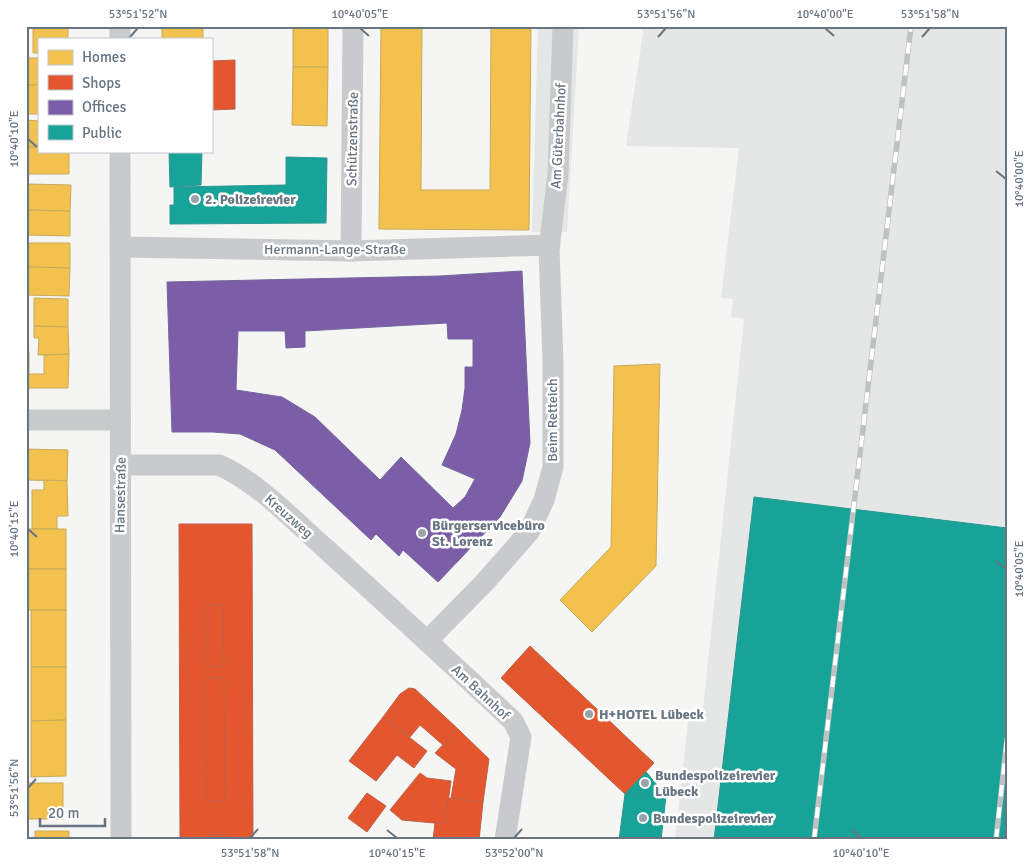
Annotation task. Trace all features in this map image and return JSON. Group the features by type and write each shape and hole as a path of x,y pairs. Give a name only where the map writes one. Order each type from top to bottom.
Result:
{"street":[{"name":"Schützenstraße","path":"351,251 352,26"},
{"name":"Am Güterbahnhof","path":"550,245 558,174 563,26"},
{"name":"Hansestraße","path":"120,152 119,544 121,840"},
{"name":"Hermann-Lange-Straße","path":"121,247 351,251 550,245"},
{"name":"Beim Retteich","path":"426,641 518,547 529,532 544,500 553,467 550,245"},
{"path":"26,420 120,420"},
{"name":"Kreuzweg","path":"120,465 219,465 234,471 298,524 426,641"},
{"name":"Am Bahnhof","path":"426,641 513,721 518,728 521,744 506,840"}],"shaded area":[{"path":"538,26 579,26 567,232 532,232"},
{"path":"644,26 1007,26 1007,840 675,840 688,722 703,709 744,319 731,317 733,299 721,298 739,148 626,146"}],"building: Homes":[{"path":"26,26 68,26 68,28"},
{"path":"162,26 203,26 203,38 162,38"},
{"path":"293,26 328,26 328,67 293,67"},
{"path":"381,26 422,26 421,190 490,190 491,26 531,26 529,230 379,229"},
{"path":"33,27 68,28 68,38 38,38 38,53 33,53"},
{"path":"26,58 38,58 38,85 26,85"},
{"path":"293,67 328,67 327,126 292,125"},
{"path":"26,85 38,85 38,114 26,114"},
{"path":"26,120 38,121 38,147 26,147"},
{"path":"28,147 38,147 38,152 69,152 69,174 28,174"},
{"path":"28,184 71,185 70,211 28,210"},
{"path":"28,210 70,211 70,236 27,235"},
{"path":"26,243 70,243 70,268 27,267"},
{"path":"27,267 70,268 69,296 26,295"},
{"path":"34,298 68,299 68,327 34,326"},
{"path":"34,326 68,327 69,354 38,355 39,338 34,338"},
{"path":"26,352 29,352 29,389 26,389"},
{"path":"69,354 68,388 28,388 29,374 44,374 44,355"},
{"path":"660,364 656,566 592,632 560,600 611,547 614,366"},
{"path":"26,449 68,450 67,481 26,480"},
{"path":"44,480 67,481 68,516 57,516 57,529 32,529 32,490 44,490"},
{"path":"26,529 66,529 66,569 26,569"},
{"path":"26,569 66,569 66,610 26,610"},
{"path":"31,610 66,610 66,667 31,667"},
{"path":"31,667 66,667 66,720 31,721"},
{"path":"66,720 66,776 31,777 31,721"},
{"path":"26,783 63,783 63,819 26,819"},
{"path":"35,831 69,831 69,840 35,840"}],"building: Shops":[{"path":"235,60 235,109 212,110 212,61"},
{"path":"179,524 252,524 253,840 180,840"},
{"path":"205,605 223,605 224,666 206,667"},
{"path":"530,646 654,763 625,794 501,678"},
{"path":"206,678 224,678 225,801 207,801"},
{"path":"409,688 415,689 458,729 443,745 420,725 410,737 383,717 400,694"},
{"path":"383,717 427,751 414,768 397,755 376,781 349,761"},
{"path":"458,729 489,759 483,802 451,798 456,769 435,753"},
{"path":"420,773 427,778 451,781 445,824 402,820 390,810"},
{"path":"367,793 386,806 367,832 348,818"},
{"path":"448,798 483,802 479,840 433,840 435,823 445,824"},
{"path":"208,835 226,835 226,840 208,840"}],"building: Offices":[{"path":"522,271 530,443 522,481 500,517 438,582 403,550 399,556 376,534 371,540 275,450 240,434 172,432 167,282 440,276","holes":["447,323 448,339 473,339 473,367 465,367 462,410 456,434 442,465 475,479 465,497 453,508 401,457 380,480 315,417 282,397 236,390 238,331 285,331 286,348 305,347 305,331"]}],"building: Public":[{"path":"169,152 202,152 201,185 170,187"},
{"path":"286,157 327,158 326,223 170,224 170,205 174,205 174,187 286,185"},
{"path":"754,497 1007,528 1007,820 1004,840 714,840"},
{"name":"Bundespolizeirevier Lübeck","path":"646,772 666,796 625,794"},
{"name":"Bundespolizeirevier Lübeck","path":"646,772 666,796 625,794"},
{"name":"Bundespolizeirevier","path":"625,794 666,796 661,840 619,840"}],"railway":[{"path":"814,840 911,26"},
{"path":"996,840 1007,739"}],"place":[{"name":"2. Polizeirevier","path":"195,199"},
{"name":"Bürgerservicebüro St. Lorenz","path":"422,533"},
{"name":"H+HOTEL Lübeck","path":"589,714"},
{"name":"Bundespolizeirevier Lübeck","path":"645,783"},
{"name":"Bundespolizeirevier","path":"643,818"}]}
